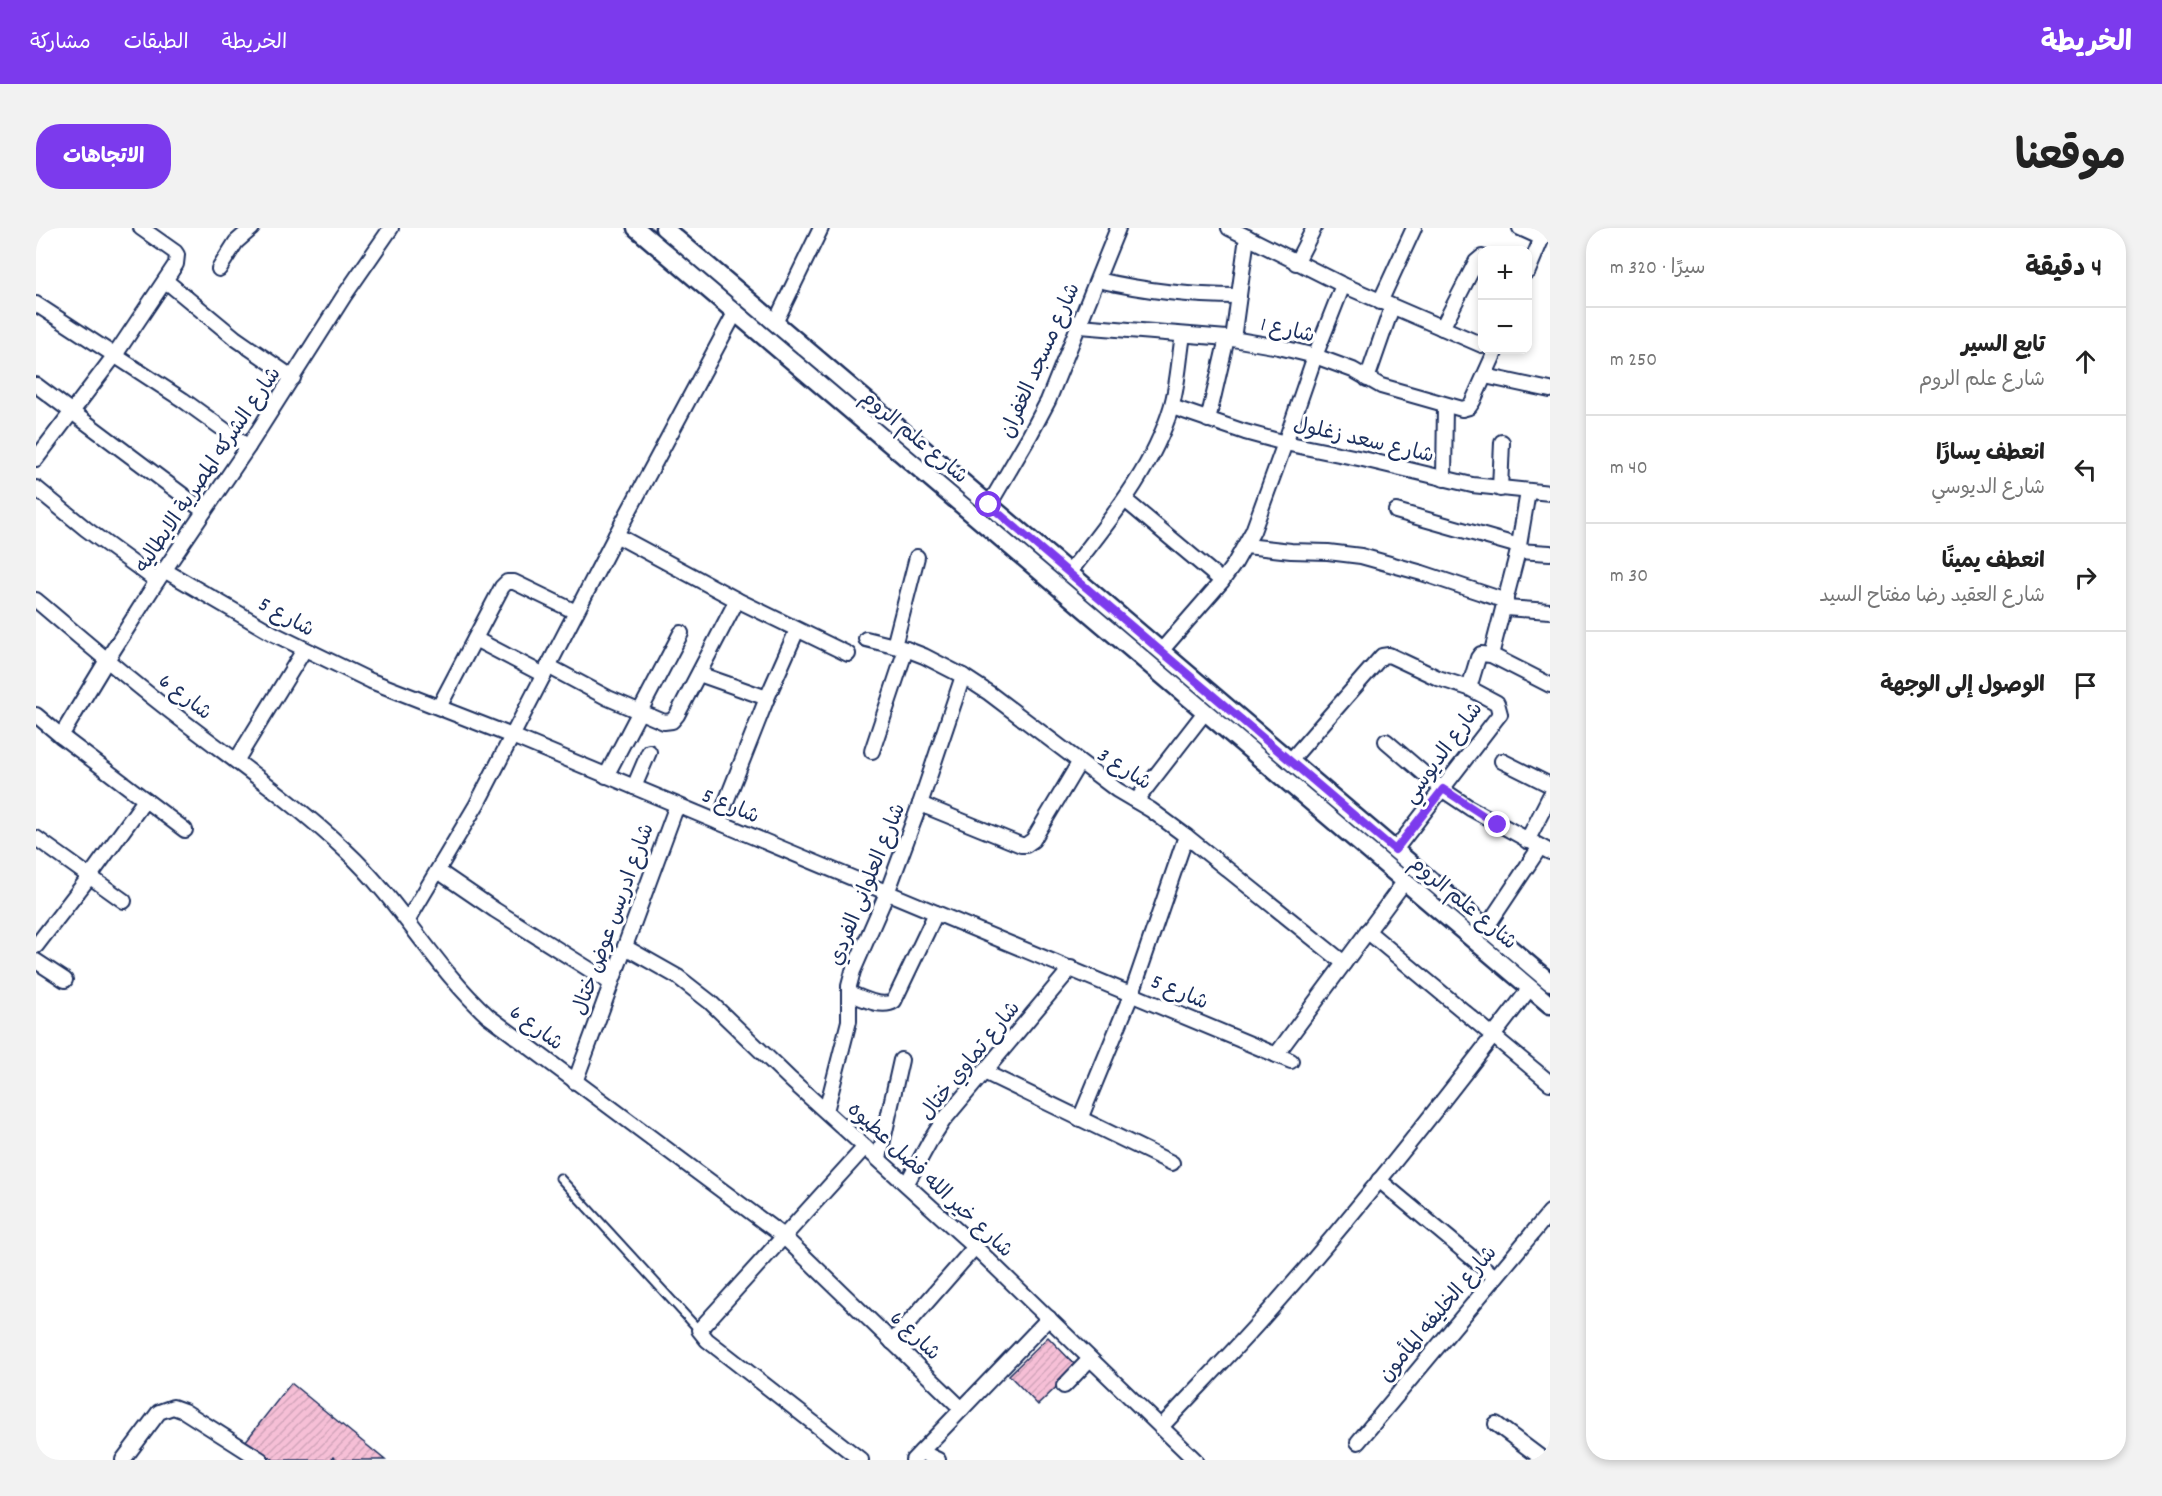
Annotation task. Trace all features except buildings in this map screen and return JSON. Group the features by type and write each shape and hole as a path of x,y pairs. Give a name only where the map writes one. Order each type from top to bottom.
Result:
{"street":[{"path":"36,459 115,355 166,281 177,260 177,255 172,248 141,228"},
{"path":"219,269 236,242 252,228"},
{"name":"شارع الشركه المصرية الايطاليه","path":"61,736 161,575 391,228"},
{"name":"شارع علم الروم","path":"636,228 1405,881 1463,919 1486,928 1549,981"},
{"path":"775,323 821,228"},
{"path":"1296,263 1314,228"},
{"path":"1367,379 1386,304 1414,228"},
{"path":"1520,228 1544,233 1532,260"},
{"name":"شارع مسجد الغفران","path":"989,505 1038,421 1080,326 1116,229"},
{"path":"1232,229 1343,285 1478,343"},
{"name":"شارع علم الروم","path":"673,231 775,323 1395,850 1530,988 1550,1005"},
{"path":"1208,420 1230,339 1239,296 1247,237"},
{"path":"1442,328 1478,260"},
{"path":"1098,280 1167,294 1239,296"},
{"path":"166,281 235,338 293,378"},
{"path":"1161,651 1222,581 1246,546 1286,443 1314,356 1343,285"},
{"path":"36,304 115,355 248,447"},
{"path":"408,920 477,804 616,535 735,313"},
{"name":"شارع 1","path":"1080,326 1230,339 1314,356 1353,370 1381,386 1462,410 1469,407 1485,376"},
{"path":"1067,595 1074,577 1147,464 1172,407 1183,335"},
{"path":"1490,354 1485,376 1550,390"},
{"path":"36,385 204,512"},
{"path":"1444,478 1445,405"},
{"name":"شارع سعد زغلول","path":"1172,407 1286,443 1500,489 1550,493"},
{"path":"1500,489 1502,442"},
{"name":"شارع 5","path":"36,488 86,529 161,575 304,650 370,681 512,736 1291,1061"},
{"path":"1491,655 1506,604 1528,492"},
{"path":"1125,500 1222,581"},
{"path":"1396,511 1518,548 1550,553"},
{"path":"616,535 737,600 848,654"},
{"path":"1246,546 1361,556 1422,573 1506,604 1550,611"},
{"path":"872,751 900,647 917,557"},
{"path":"439,708 502,587 510,581 576,612"},
{"path":"36,600 107,660"},
{"path":"475,639 639,712 664,722 672,721 737,600"},
{"path":"717,822 797,630"},
{"path":"606,776 681,633"},
{"name":"شارع 3","path":"866,639 900,647 963,675 1079,763 1186,836 1344,963"},
{"path":"236,761 304,650"},
{"path":"1290,760 1382,656 1389,655 1438,678 1469,688 1478,658 1481,654 1491,655 1550,685"},
{"name":"شارع 6","path":"107,660 346,851 408,920 449,976 474,1004 783,1236 962,1409"},
{"path":"699,674 767,698"},
{"name":"شارع العلوانى الفردي","path":"826,1111 849,1021 849,993 853,971 887,893 920,804 963,675"},
{"name":"شارع الديوسي","path":"1395,850 1500,714 1497,703 1469,688"},
{"path":"1136,801 1205,712"},
{"path":"38,721 185,830"},
{"path":"1386,741 1443,789 1498,825 1539,847"},
{"path":"634,787 649,752"},
{"path":"1502,761 1550,785"},
{"path":"920,804 1021,845 1026,845 1033,840 1079,763"},
{"path":"1486,928 1539,847 1550,796"},
{"path":"36,946 145,800"},
{"name":"شارع ادريس عوض ختال","path":"575,1082 677,805"},
{"path":"1080,1119 1132,993 1186,836"},
{"path":"36,838 124,901"},
{"path":"438,871 611,983"},
{"path":"1276,1055 1405,881"},
{"path":"849,993 882,1005 891,1004 936,912"},
{"path":"1368,931 1550,1083"},
{"name":"شارع خير الله فضل عطيوه","path":"625,947 678,977 694,989 907,1183 1195,1460"},
{"path":"36,961 52,974 65,980"},
{"name":"شارع تماوي ختال","path":"907,1183 943,1121 1071,968"},
{"path":"1161,1427 1274,1306 1379,1180 1530,988"},
{"path":"879,1158 901,1060"},
{"path":"984,1072 1172,1163"},
{"path":"861,1460 707,1340 699,1330 865,1147"},
{"path":"1379,1180 1495,1277"},
{"name":"شارع الخليفه المأمون","path":"1358,1442 1550,1212"},
{"path":"892,1342 975,1247"},
{"path":"917,1456 1049,1318"},
{"path":"1064,1386 1090,1359"},
{"path":"123,1460 159,1412 173,1407 184,1411 261,1460"},
{"path":"1496,1424 1542,1459 1550,1446"},
{"path":"917,1456 938,1460"}],"lane":[{"path":"560,1178 699,1330"}],"route":[{"path":"989,505 1395,850 1443,789 1498,825"}]}
